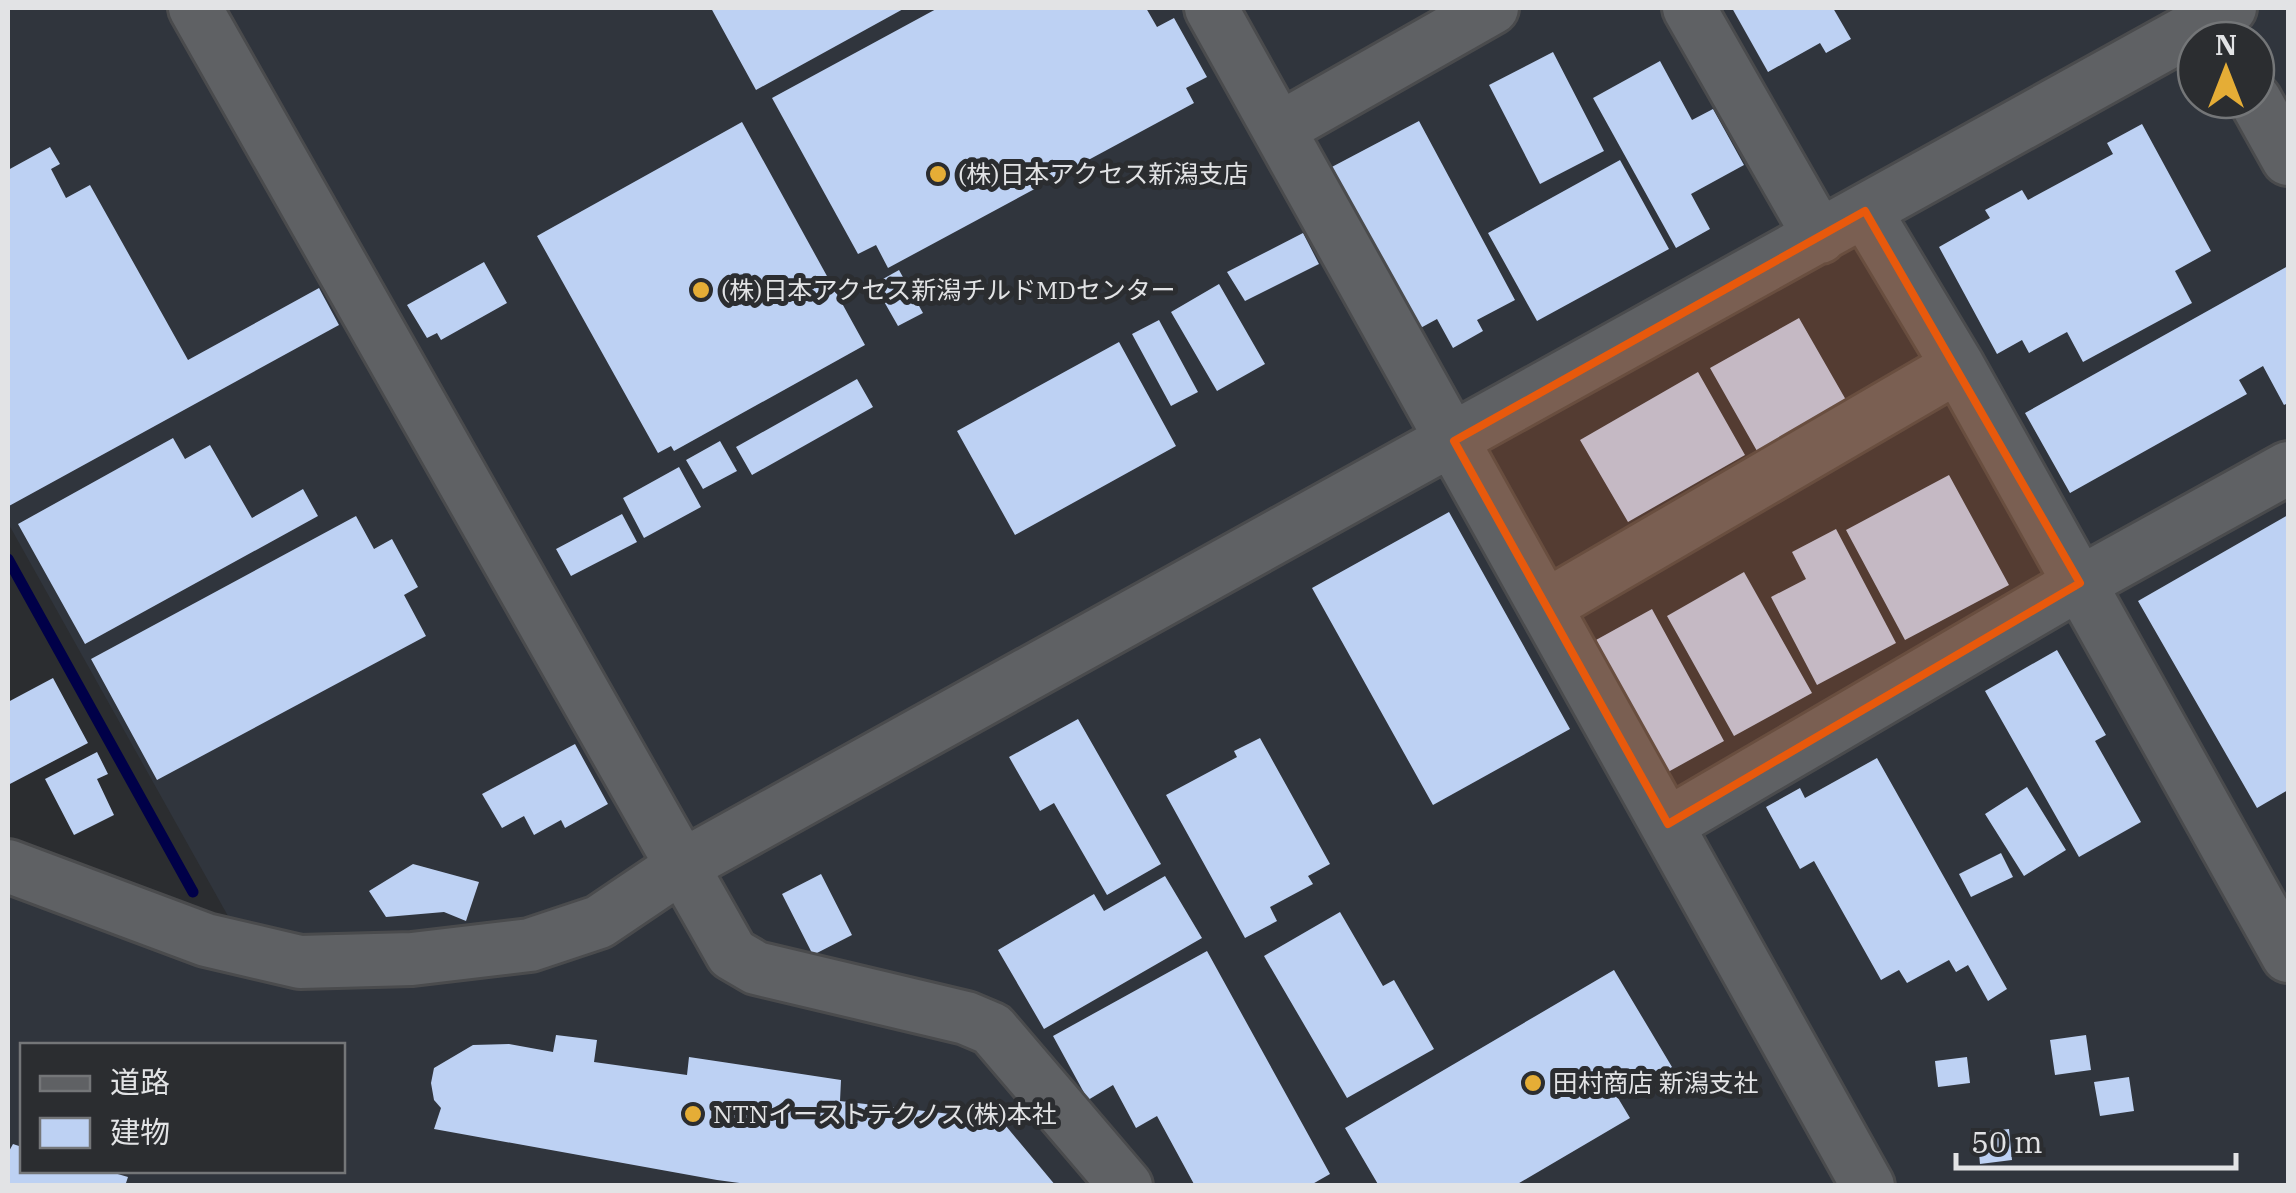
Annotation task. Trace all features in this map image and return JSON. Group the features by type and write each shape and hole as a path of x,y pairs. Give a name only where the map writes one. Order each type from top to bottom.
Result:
{"street":[{"path":"195,8 732,954 756,968 966,1018 992,1029 1126,1186"},
{"path":"1211,8 1868,1186"},
{"path":"1279,129 1492,8"},
{"path":"1689,8 1820,237"},
{"path":"8,866 206,940 300,962 412,959 530,945 599,922 682,866 2215,19"},
{"path":"2266,120 2288,159"},
{"path":"1865,212 1958,366 2288,956"},
{"path":"1546,606 1958,366"},
{"path":"1668,824 2080,583 2288,468"}],"highlighted area":[{"path":"1865,211 2080,583 1668,824 1454,441"}],"shaded area":[{"path":"8,8 2288,8 2288,1185 8,1185 8,883 265,982 8,523"}],"building":[{"path":"711,8 905,8 756,90"},
{"name":"(株)日本アクセス新潟支店","path":"938,8 1146,8 1157,27 1174,18 1207,77 1186,88 1194,103 888,268 876,245 858,254 772,98"},
{"path":"1732,8 1833,8 1851,39 1826,53 1820,43 1768,72"},
{"path":"1553,52 1604,151 1540,184 1489,85"},
{"path":"1660,61 1692,120 1713,109 1744,165 1691,194 1710,229 1676,248 1593,98"},
{"path":"1419,121 1515,300 1477,320 1483,331 1453,348 1437,319 1415,331 1328,169"},
{"name":"(株)日本アクセス新潟チルドMDセンター","path":"742,122 865,345 674,451 671,446 658,453 537,236"},
{"path":"2142,124 2211,251 2175,271 2192,303 2083,362 2067,332 2029,353 2022,340 1997,354 1939,247 1990,218 1985,210 2022,190 2028,200 2113,154 2107,143"},
{"path":"50,147 60,164 51,169 66,198 90,185 188,360 319,288 339,325 9,506 8,170"},
{"path":"1620,160 1669,249 1537,321 1488,233"},
{"path":"1303,233 1319,264 1245,301 1227,272"},
{"path":"484,262 507,303 441,340 437,333 427,338 407,305"},
{"path":"2288,266 2288,403 2284,405 2263,366 2239,380 2247,394 2070,493 2025,413"},
{"path":"899,270 923,313 898,326 874,284"},
{"path":"1219,284 1265,364 1217,391 1171,312"},
{"path":"1799,318 1846,400 1757,451 1710,368"},
{"path":"1159,320 1198,392 1171,406 1132,334"},
{"path":"1119,342 1176,446 1015,535 957,431"},
{"path":"1698,372 1745,455 1628,522 1580,440"},
{"path":"857,379 873,407 752,475 736,447"},
{"path":"173,438 185,459 210,445 252,518 303,489 318,516 85,644 18,524"},
{"path":"720,441 737,471 703,489 686,460"},
{"path":"679,467 701,507 644,538 623,498"},
{"path":"1949,475 2009,585 1905,640 1846,530"},
{"path":"1449,512 1570,729 1433,805 1312,588"},
{"path":"622,514 637,542 571,576 556,549"},
{"path":"2288,515 2288,790 2257,808 2138,601"},
{"path":"356,516 374,549 392,539 418,587 404,595 426,636 157,780 91,659"},
{"path":"1836,529 1896,643 1817,685 1771,597 1806,579 1792,552"},
{"path":"1744,572 1812,693 1734,736 1667,616"},
{"path":"1652,609 1724,741 1668,772 1596,640"},
{"path":"2057,650 2106,735 2095,741 2141,822 2079,857 1985,691"},
{"path":"53,678 88,743 8,785 8,702"},
{"path":"1078,719 1161,864 1107,895 1054,803 1040,811 1009,757"},
{"path":"1260,738 1330,864 1308,876 1313,884 1270,907 1277,921 1245,938 1166,795 1237,757 1234,751"},
{"path":"575,744 608,804 565,828 561,820 534,835 524,816 502,828 482,794"},
{"path":"97,752 108,774 97,779 114,815 74,835 45,779"},
{"path":"1877,758 2007,989 1988,1001 1968,965 1956,972 1949,960 1907,983 1899,970 1881,980 1814,861 1800,869 1766,807 1800,788 1805,798"},
{"path":"2027,787 2066,850 2024,876 1985,814"},
{"path":"2001,853 2013,877 1971,897 1959,874"},
{"path":"413,864 479,882 466,921 444,912 386,917 369,891"},
{"path":"821,874 852,935 813,955 782,894"},
{"path":"1165,876 1202,938 1044,1029 998,950 1094,894 1104,911"},
{"path":"1340,912 1383,986 1394,980 1434,1049 1347,1098 1264,956"},
{"path":"1207,951 1330,1174 1309,1186 1195,1186 1157,1116 1136,1128 1113,1085 1088,1100 1053,1036"},
{"name":"田村商店 新潟支社","path":"1614,970 1672,1067 1618,1098 1630,1118 1514,1186 1379,1186 1345,1128"},
{"name":"NTNイーストテクノス(株)本社","path":"556,1035 597,1040 594,1062 687,1075 689,1057 841,1080 840,1101 1001,1120 1056,1186 762,1186 434,1129 441,1108 434,1100 431,1083 434,1068 473,1045 509,1044 553,1052"},
{"path":"2086,1035 2091,1070 2055,1075 2050,1040"},
{"path":"1967,1057 1970,1083 1938,1087 1935,1061"},
{"path":"2129,1077 2134,1111 2100,1116 2094,1082"},
{"path":"2009,1129 2012,1160 1980,1164 1977,1132"},
{"path":"13,1144 20,1146 20,1173 114,1173 128,1177 125,1186 8,1186 8,1153"}],"waterway":[{"path":"8,559 193,892"}],"place":[{"name":"(株)日本アクセス新潟支店","path":"938,174"},
{"name":"(株)日本アクセス新潟チルドMDセンター","path":"701,290"},
{"name":"田村商店 新潟支社","path":"1533,1083"},
{"name":"NTNイーストテクノス(株)本社","path":"693,1114"}]}
